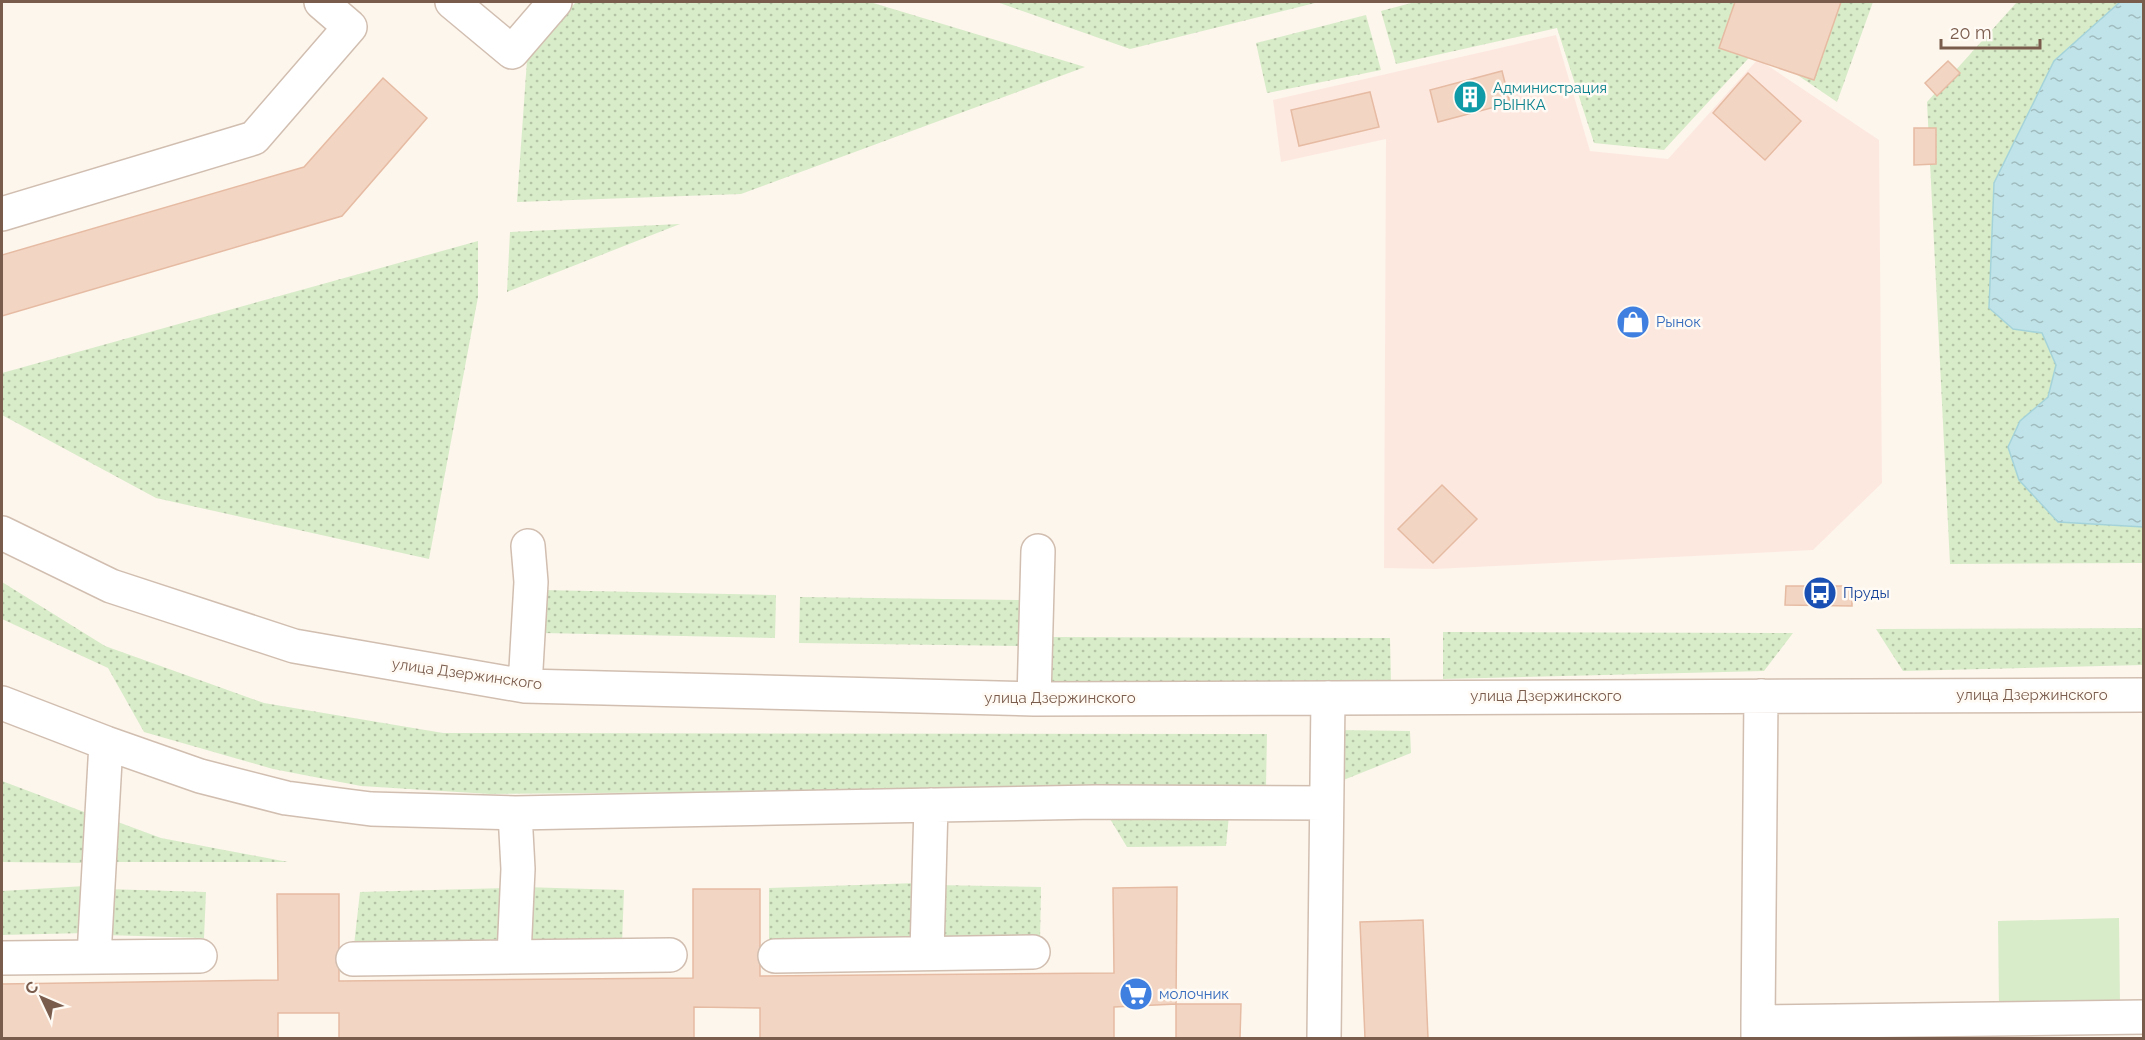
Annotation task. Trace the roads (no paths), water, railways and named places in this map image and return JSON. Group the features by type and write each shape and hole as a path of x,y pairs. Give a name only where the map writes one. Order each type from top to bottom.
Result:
{"street":[{"path":"2,214 254,138 350,27 321,2"},
{"path":"452,2 512,52 555,2"},
{"name":"улица Дзержинского","path":"2,533 111,586 294,646 525,686 1034,699 2144,694"},
{"path":"525,686 531,582 528,546"},
{"path":"1034,699 1038,551"},
{"path":"1761,696 1758,1030 2144,1017"},
{"path":"1324,1038 1328,698"},
{"path":"2,703 200,776 286,798 371,809 515,813 930,805 1326,803"},
{"path":"94,956 106,743"},
{"path":"927,952 930,805"},
{"path":"514,957 518,869 515,813"},
{"path":"775,956 1033,952"},
{"path":"353,959 670,955"},
{"path":"2,958 200,956"}],"water":[{"path":"2120,2 2144,2 2143,527 2058,522 2019,480 2008,447 2020,421 2048,397 2056,365 2042,333 2013,329 1989,308 1994,183 2054,61"}],"place":[{"name":"Администрация РЫНКА","path":"1470,97"},
{"name":"Рынок","path":"1633,322"},
{"name":"Пруды","path":"1820,593"},
{"name":"молочник","path":"1136,994"}]}
